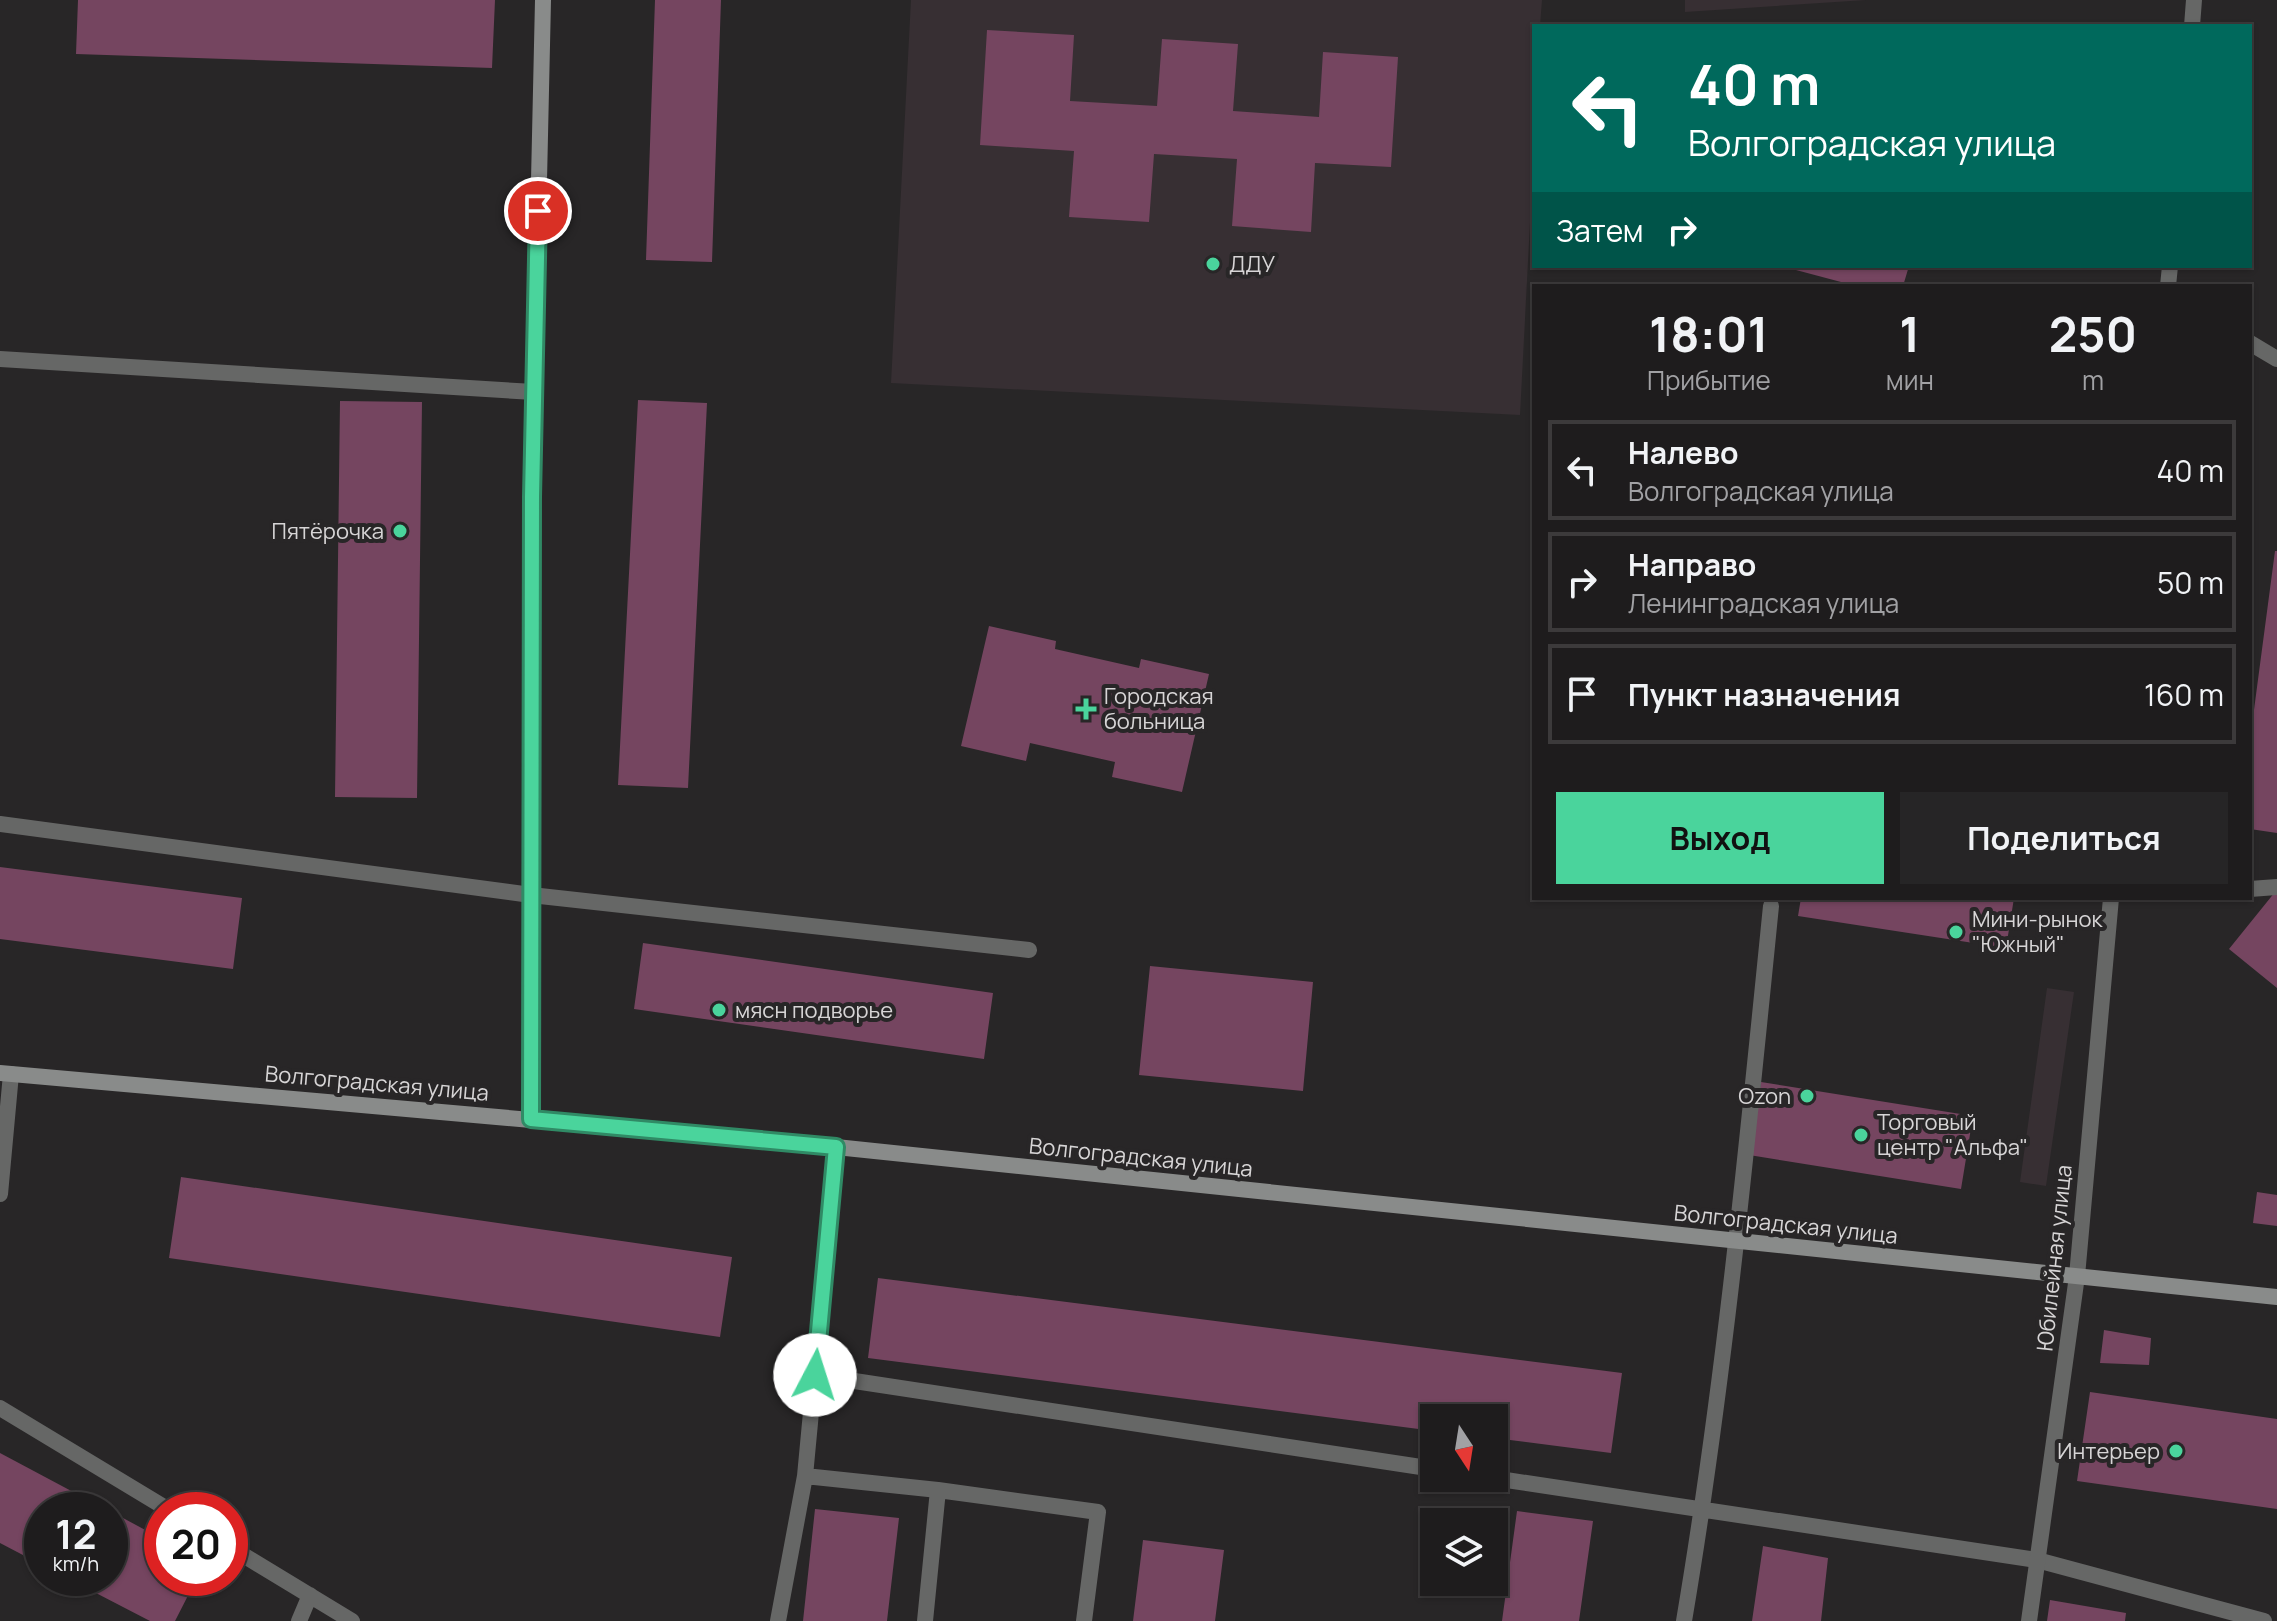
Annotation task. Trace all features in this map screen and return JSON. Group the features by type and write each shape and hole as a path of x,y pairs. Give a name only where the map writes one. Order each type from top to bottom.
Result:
{"main road":[{"path":"531,1119 534,392 543,0"},
{"name":"Волгоградская улица","path":"6,1073 836,1147 2277,1297"}],"street":[{"path":"2192,24 2194,0"},
{"path":"2252,344 2277,359"},
{"path":"0,359 534,392"},
{"path":"0,824 531,895 1029,950"},
{"path":"2252,889 2277,887"},
{"name":"Юбилейная улица","path":"2029,1621 2077,1276 2112,900"},
{"path":"1684,1621 1702,1510 1737,1241 1771,906"},
{"path":"0,1194 6,1073"},
{"path":"778,1621 805,1476 836,1147"},
{"path":"815,1375 1420,1467"},
{"path":"0,1408 144,1495"},
{"path":"805,1476 1098,1512 1084,1621"},
{"path":"1508,1480 2037,1560 2264,1621"},
{"path":"925,1621 938,1490"},
{"path":"248,1558 352,1621"},
{"path":"299,1621 310,1595"}],"shaded area":[{"name":"ДДУ","path":"911,0 1542,0 1540,24 1532,24 1532,184 1520,415 891,383"},
{"path":"1685,0 1866,0 1685,12"},
{"path":"2047,988 2074,992 2046,1186 2020,1182"}],"building":[{"path":"78,0 495,0 492,68 76,54"},
{"path":"655,0 721,0 712,262 646,260"},
{"path":"987,30 1074,35 1070,101 1157,106 1162,39 1238,44 1233,111 1319,117 1323,52 1398,57 1391,167 1315,163 1311,232 1232,226 1237,159 1154,154 1149,222 1069,217 1074,151 980,145"},
{"path":"1788,268 1908,268 1904,284 1848,284"},
{"path":"638,400 707,403 688,788 618,785"},
{"path":"340,401 422,402 417,798 335,797"},
{"path":"2277,551 2277,833 2252,829 2252,725"},
{"name":"Городская больница","path":"989,626 1056,641 1055,649 1139,668 1141,659 1209,674 1182,792 1112,777 1115,762 1030,743 1026,761 961,746"},
{"path":"0,867 242,898 233,969 0,939"},
{"path":"2275,892 2277,894 2277,988 2229,949"},
{"name":"Мини-рынок \"Южный\"","path":"1801,900 2014,900 2006,948 1798,916"},
{"path":"643,943 993,993 984,1059 634,1009"},
{"path":"1150,966 1313,982 1303,1091 1139,1075"},
{"name":"Торговый центр \"Альфа\"","path":"1761,1082 1973,1116 1961,1189 1749,1155"},
{"path":"181,1177 732,1257 720,1337 169,1258"},
{"path":"2257,1192 2277,1195 2277,1226 2253,1223"},
{"path":"878,1278 1622,1373 1611,1453 1508,1440 1508,1404 1420,1404 1420,1429 868,1358"},
{"path":"2104,1330 2151,1338 2149,1365 2100,1363"},
{"path":"2090,1392 2277,1419 2277,1509 2077,1481"},
{"path":"0,1453 73,1492 24,1492 24,1556 0,1543"},
{"path":"815,1509 899,1518 887,1621 803,1621"},
{"path":"1517,1511 1593,1521 1579,1621 1502,1621 1505,1596 1508,1596"},
{"path":"128,1521 144,1529 144,1596 188,1596 175,1621 150,1621 102,1596 128,1596"},
{"path":"1143,1540 1224,1550 1215,1621 1133,1621"},
{"path":"1763,1546 1828,1558 1821,1621 1752,1621"},
{"path":"2050,1600 2126,1613 2125,1621 2047,1621"}],"place":[{"name":"ДДУ","path":"1213,264"},
{"name":"Пятёрочка","path":"400,531"},
{"name":"Городская больница","path":"1086,709"},
{"name":"Мини-рынок \"Южный\"","path":"1956,932"},
{"name":"мясн подворье","path":"719,1010"},
{"name":"Ozon","path":"1807,1096"},
{"name":"Торговый центр \"Альфа\"","path":"1861,1135"},
{"name":"Интерьер","path":"2176,1451"}],"route":[{"path":"538,211 532,497 531,1119 836,1147 815,1375"}]}
